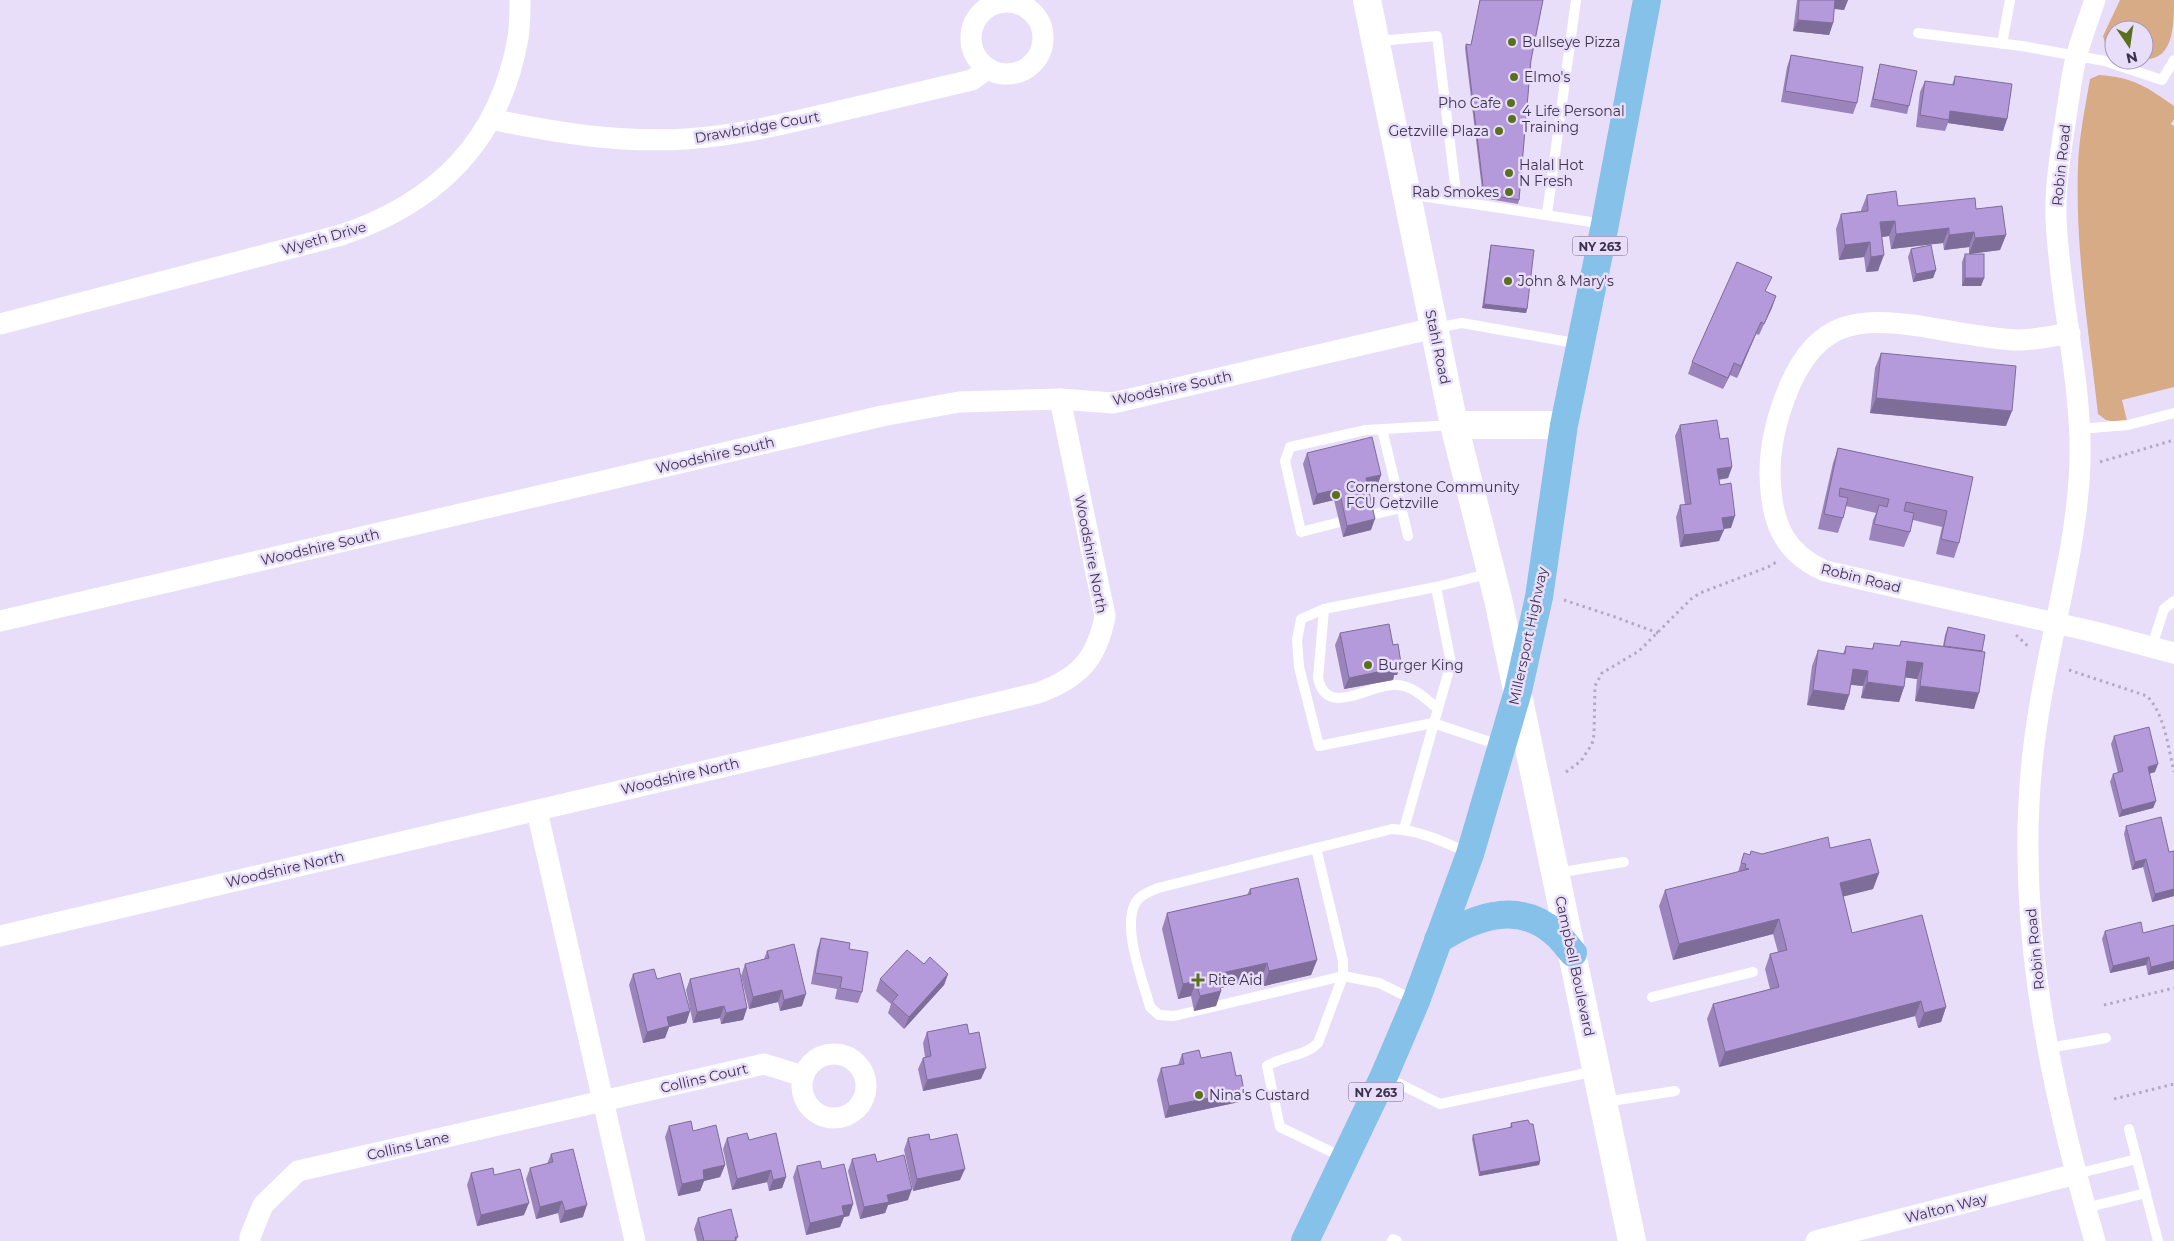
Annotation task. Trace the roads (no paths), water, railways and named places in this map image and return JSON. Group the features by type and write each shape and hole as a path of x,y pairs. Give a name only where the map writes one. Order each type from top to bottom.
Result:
{"main road":[{"name":"Millersport Highway","path":"1305,1241 1384,1076 1416,1001 1470,854 1503,747 1518,691 1539,597 1564,425 1605,224 1644,2"},
{"path":"1438,940 1478,918 1515,915 1549,928 1556,933 1573,953"}],"street":[{"name":"Wyeth Drive","path":"0,324 341,235 372,225 401,210 428,192 452,171 491,119 502,98 512,68 518,36 520,0"},
{"name":"Stahl Road","path":"1367,0 1454,425 1492,572 1518,691"},
{"name":"Robin Road","path":"2095,0 2076,56 2058,167 2056,214 2060,264 2070,333 2080,460 2075,526 2036,730 2030,776 2028,834 2030,903 2042,1010 2076,1174 2095,1241"},
{"name":"Drawbridge Court","path":"491,119 549,132 588,137 627,140 686,139 725,135 784,125 972,80 987,69"},
{"name":"Robin Road","path":"2055,624 1825,571 1811,565 1793,551 1783,537 1776,520 1772,504 1770,462 1773,439 1786,396 1800,364 1809,351 1839,329 1872,321 1891,322 2005,339 2033,339 2070,333"},
{"name":"Woodshire South","path":"0,621 882,416 959,402 1060,399 1113,403 1434,328"},
{"name":"Woodshire North","path":"0,936 1038,693 1060,685 1076,674 1093,654 1101,635 1104,616 1060,399"},
{"path":"1454,425 1564,425"},
{"path":"2055,624 2152,646 2174,653"},
{"name":"Campbell Boulevard","path":"1518,691 1632,1241"},
{"path":"537,811 635,1241"},
{"name":"Collins Court","path":"604,1101 764,1064 803,1076"},
{"name":"Collins Lane","path":"250,1241 262,1205 298,1170 604,1101"},
{"name":"Walton Way","path":"1816,1241 2076,1174"}],"lane":[{"path":"1548,214 1576,0"},
{"path":"2002,44 2010,0"},
{"path":"1918,33 2002,44 2105,61 2162,80 2174,60"},
{"path":"1376,41 1437,36 1457,201"},
{"path":"1406,194 1605,224"},
{"path":"1434,328 1462,324 1580,344"},
{"path":"2079,429 2128,425 2174,413"},
{"path":"1340,522 1301,532 1285,461 1290,447 1366,430 1454,425"},
{"path":"1382,429 1408,536"},
{"path":"1368,516 1401,508"},
{"path":"1492,572 1436,587 1324,610 1301,618 1297,640 1299,667 1319,746 1433,723 1503,747"},
{"path":"1404,829 1451,663 1436,587"},
{"path":"2152,646 2164,609 2174,601"},
{"path":"1324,610 1318,678 1320,686 1326,694 1336,698 1349,697 1364,690 1398,685 1416,690 1438,709"},
{"path":"1416,1001 1380,983 1343,976 1174,1016 1159,1015 1150,1007 1129,930 1130,913 1137,900 1158,888 1392,829 1404,829 1431,836 1470,854"},
{"path":"1316,848 1343,961 1343,976 1318,1043 1310,1051 1279,1058 1267,1066 1280,1127 1345,1159"},
{"path":"1556,873 1624,862"},
{"path":"1652,997 1753,972"},
{"path":"2049,1048 2106,1038"},
{"path":"1384,1076 1440,1104 1597,1071"},
{"path":"1604,1102 1675,1091"},
{"path":"2128,1129 2158,1241"},
{"path":"2076,1174 2137,1159"},
{"path":"2085,1208 2146,1193"},
{"path":"1392,1241 1393,1239 1397,1241"}],"place":[{"name":"Bullseye Pizza","path":"1512,42"},
{"name":"Elmo's","path":"1514,77"},
{"name":"Pho Cafe","path":"1511,103"},
{"name":"4 Life Personal Training","path":"1512,119"},
{"name":"Getzville Plaza","path":"1499,131"},
{"name":"Halal Hot N Fresh","path":"1509,173"},
{"name":"Rab Smokes","path":"1509,192"},
{"name":"John & Mary's","path":"1508,281"},
{"name":"Cornerstone Community FCU Getzville","path":"1336,495"},
{"name":"Burger King","path":"1368,665"},
{"name":"Rite Aid","path":"1198,980"},
{"name":"Nina's Custard","path":"1199,1095"}]}
